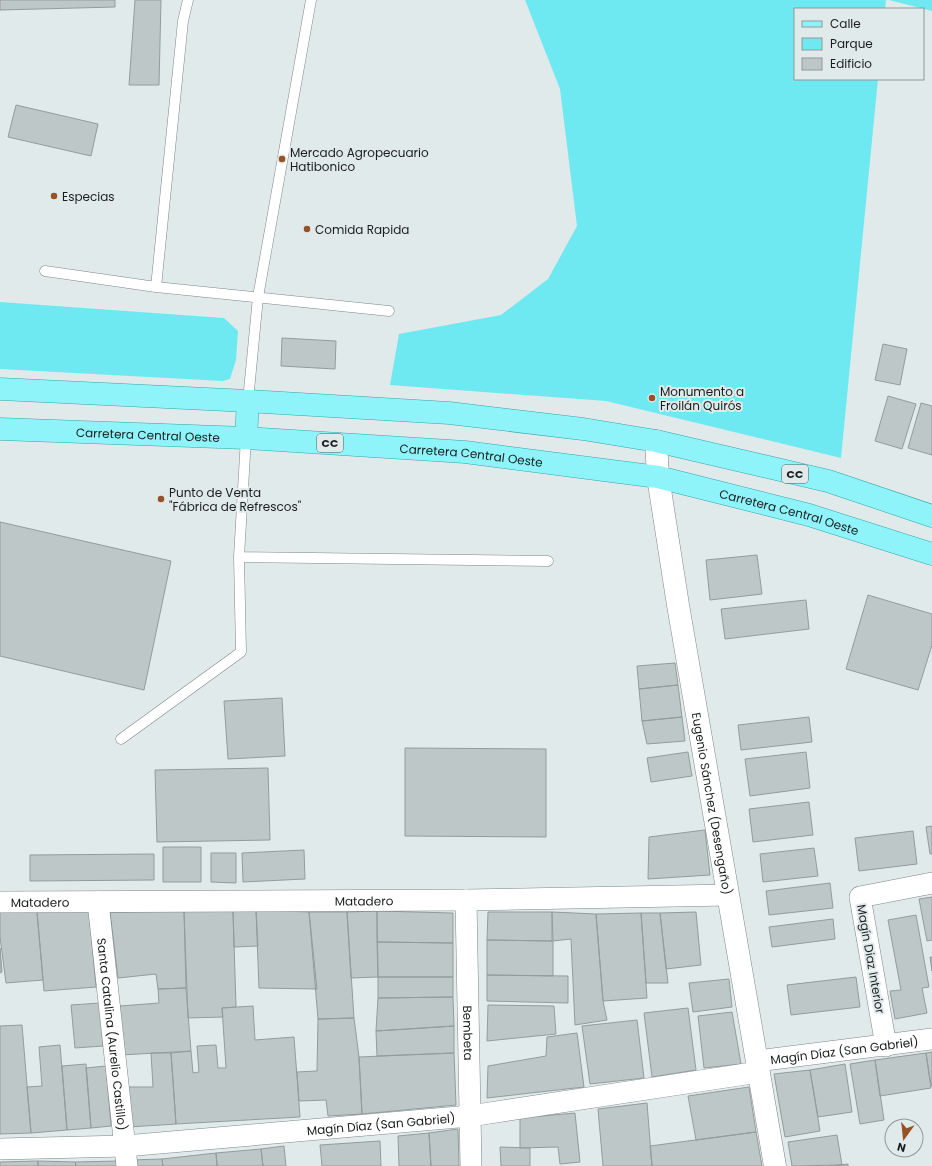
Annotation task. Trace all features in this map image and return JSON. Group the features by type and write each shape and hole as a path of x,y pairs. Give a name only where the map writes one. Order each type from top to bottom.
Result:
{"main road":[{"name":"CC","path":"0,389 248,401 449,413 583,429 656,441 828,482 932,516"},
{"path":"246,438 248,401"},
{"name":"Carretera Central Oeste","path":"0,429 246,438 465,452 658,477 809,515 932,554"}],"street":[{"name":"Eugenio Sánchez (Desengaño)","path":"656,441 658,477 678,605 775,1166"},
{"name":"Magín Diaz Interior","path":"886,1046 860,897 932,883"},
{"name":"Matadero","path":"0,902 466,900 728,895"},
{"name":"Bembeta","path":"466,900 471,1166"},
{"name":"Santa Catalina (Aurelio Castillo)","path":"98,902 126,1156"},
{"name":"Magín Díaz (San Gabriel)","path":"0,1149 126,1156 470,1116 932,1039"}],"lane":[{"path":"156,287 183,20 188,0"},
{"path":"248,401 258,297 311,0"},
{"path":"45,271 156,287 389,311"},
{"path":"121,739 241,652 239,557 246,438"},
{"path":"239,557 548,561"}],"green space":[{"path":"525,0 886,0 885,8 794,8 794,80 878,80 841,458 606,401 390,385 399,334 501,315 548,279 577,226 560,89"},
{"path":"889,0 932,0 932,11"},
{"path":"0,302 224,318 238,331 236,360 230,379 223,381 0,369"}],"building":[{"path":"0,0 115,0 115,7 0,10"},
{"path":"135,0 161,0 159,85 129,85"},
{"path":"16,105 98,124 91,156 8,137"},
{"path":"282,338 336,341 335,369 281,366"},
{"path":"883,344 907,349 900,385 875,380"},
{"path":"888,396 916,404 902,449 875,441"},
{"path":"921,403 932,406 932,455 908,448"},
{"path":"0,522 171,561 144,690 0,656"},
{"path":"757,555 762,594 710,600 706,560"},
{"path":"868,595 932,614 932,645 918,690 846,669"},
{"path":"806,600 809,629 725,639 721,609"},
{"path":"675,663 678,685 639,689 637,666"},
{"path":"678,685 682,717 642,721 639,689"},
{"path":"282,698 285,756 228,759 224,701"},
{"path":"682,717 685,741 647,744 642,721"},
{"path":"809,717 812,742 741,750 738,725"},
{"path":"405,748 546,749 546,837 405,836"},
{"path":"688,752 692,776 651,782 647,758"},
{"path":"806,752 810,788 750,796 745,759"},
{"path":"268,768 270,840 157,842 155,770"},
{"path":"809,802 813,835 753,842 749,809"},
{"path":"932,826 932,854 930,854 926,827"},
{"path":"705,830 710,875 648,879 649,837"},
{"path":"913,831 917,864 859,871 855,838"},
{"path":"163,847 201,847 201,882 163,882"},
{"path":"814,848 818,876 763,882 760,854"},
{"path":"304,850 305,879 243,882 242,853"},
{"path":"211,853 236,853 236,883 211,882"},
{"path":"154,854 154,880 30,881 30,855"},
{"path":"830,883 833,908 769,915 766,891"},
{"path":"932,897 932,940 927,941 919,899"},
{"path":"89,909 96,987 44,991 37,912"},
{"path":"256,910 309,912 317,989 259,988"},
{"path":"256,910 258,946 234,947 233,911"},
{"path":"184,911 233,911 236,1007 222,1008 223,1017 188,1018"},
{"path":"184,911 186,988 158,989 156,974 118,978 110,912"},
{"path":"377,911 378,977 351,978 347,912"},
{"path":"377,911 453,913 453,943 377,942"},
{"path":"0,912 37,912 43,980 6,983 0,937"},
{"path":"309,912 347,912 354,1018 318,1019"},
{"path":"488,912 552,912 552,941 487,940"},
{"path":"552,912 596,914 603,1001 607,1020 575,1025 571,939 553,941"},
{"path":"696,912 701,965 666,969 660,913"},
{"path":"641,913 660,913 668,983 646,983"},
{"path":"641,913 647,998 603,1001 596,914"},
{"path":"916,915 929,987 922,988 927,1013 895,1019 890,991 901,990 888,920"},
{"path":"833,919 835,939 772,947 769,927"},
{"path":"487,940 553,941 553,976 487,975"},
{"path":"377,942 453,943 453,977 378,977"},
{"path":"0,948 2,972 0,973"},
{"path":"930,957 932,957 932,971"},
{"path":"487,975 568,976 568,1003 487,1001"},
{"path":"378,977 453,977 453,997 378,998"},
{"path":"856,977 860,1007 791,1015 787,985"},
{"path":"729,979 732,1007 693,1012 689,983"},
{"path":"186,988 191,1051 121,1055 120,1006 159,1003 158,989"},
{"path":"453,997 454,1026 376,1031 378,998"},
{"path":"100,1003 103,1046 75,1048 71,1005"},
{"path":"488,1005 554,1006 556,1034 487,1041"},
{"path":"253,1006 255,1040 294,1037 300,1117 176,1124 171,1053 191,1051 193,1073 199,1072 197,1046 216,1045 218,1068 226,1068 222,1008"},
{"path":"688,1008 696,1070 652,1077 644,1013"},
{"path":"732,1012 741,1064 704,1068 698,1016"},
{"path":"354,1018 359,1057 362,1114 328,1116 326,1100 299,1101 297,1072 317,1071 318,1019"},
{"path":"637,1020 644,1078 590,1084 582,1026"},
{"path":"22,1025 31,1133 0,1134 0,1026"},
{"path":"454,1026 454,1053 377,1056 376,1031"},
{"path":"577,1033 584,1087 487,1098 488,1066 546,1056 547,1037"},
{"path":"60,1045 67,1130 31,1133 27,1087 42,1086 39,1047"},
{"path":"932,1052 932,1086 931,1086 926,1053"},
{"path":"151,1053 171,1053 176,1124 129,1127 126,1087 153,1087"},
{"path":"454,1053 456,1105 362,1114 359,1057"},
{"path":"926,1053 931,1088 880,1096 875,1060"},
{"path":"875,1060 884,1120 860,1124 850,1064"},
{"path":"86,1064 91,1128 67,1130 62,1066"},
{"path":"845,1064 852,1112 818,1117 810,1070"},
{"path":"106,1066 111,1126 91,1128 86,1068"},
{"path":"810,1070 820,1131 785,1137 774,1074"},
{"path":"749,1087 756,1132 696,1140 688,1096"},
{"path":"647,1103 652,1166 603,1166 598,1109"},
{"path":"575,1113 580,1162 560,1164 558,1147 520,1148 520,1118"},
{"path":"458,1129 459,1166 431,1166 429,1133"},
{"path":"756,1132 762,1166 652,1166 650,1146"},
{"path":"429,1133 431,1166 399,1166 398,1136"},
{"path":"837,1135 842,1165 792,1166 788,1142"},
{"path":"380,1141 381,1166 322,1166 320,1145"},
{"path":"284,1146 286,1166 263,1166 261,1149"},
{"path":"500,1147 530,1148 530,1166 501,1166"},
{"path":"261,1149 263,1166 217,1166 216,1153"},
{"path":"216,1153 217,1166 163,1166 162,1159"},
{"path":"162,1159 163,1166 132,1166 131,1160"},
{"path":"38,1161 75,1162 76,1166 38,1166"},
{"path":"38,1161 38,1166 0,1166 0,1162"},
{"path":"118,1161 119,1166 76,1166 75,1162"},
{"path":"848,1164 848,1166 829,1166"}],"place":[{"name":"Mercado Agropecuario Hatibonico","path":"282,159"},
{"name":"Especias","path":"54,196"},
{"name":"Comida Rapida","path":"307,229"},
{"name":"Monumento a Froilán Quirós","path":"652,398"},
{"name":"Punto de Venta \"Fábrica de Refrescos\"","path":"161,499"}]}
